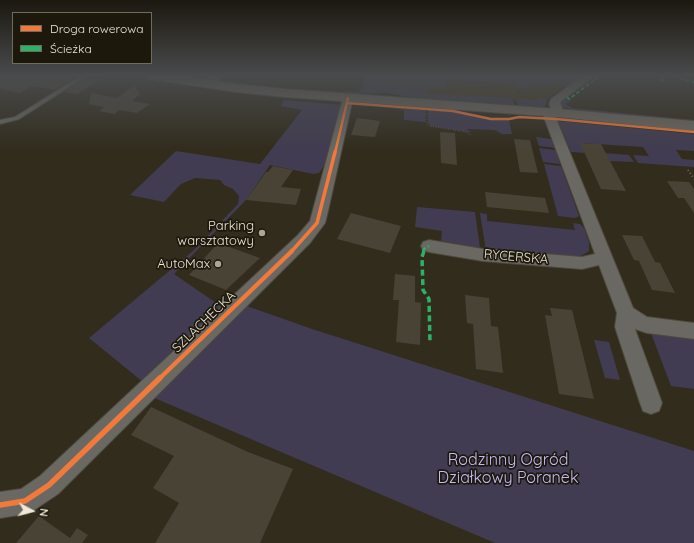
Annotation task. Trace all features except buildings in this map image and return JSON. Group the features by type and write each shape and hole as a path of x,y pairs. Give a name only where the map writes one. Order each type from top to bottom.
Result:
{"street":[{"name":"SZLACHECKA","path":"0,505 25,501 49,485 304,239 317,223 347,100"},
{"path":"382,100 553,112 694,126"},
{"path":"556,100 553,112 604,258 626,312 625,327 651,403"},
{"name":"RYCERSKA","path":"429,246 483,255 582,263 604,258"},
{"path":"626,312 636,320 647,325 694,331"}],"lane":[{"path":"0,122 17,118 46,100"}],"path":[{"path":"427,111 428,125 471,134"},
{"path":"688,170 694,179"}],"shaded area":[{"path":"513,100 543,100 533,102"}],"green space":[{"path":"284,100 342,105 326,163 319,173 313,174 270,165 246,200 174,274 222,307 143,382 89,338 193,251 238,204 239,196 233,189 224,185 220,180 195,178 181,184 164,202 130,195 176,151 260,164 302,110 281,106"},
{"path":"438,100 513,100 515,106"},
{"path":"517,100 547,100 544,107 518,106"},
{"path":"563,100 569,100 571,101 566,104 572,108 694,120 694,124 574,111 562,107 559,103"},
{"path":"383,107 426,111 425,122 404,120 404,110"},
{"path":"428,110 455,112 492,120 509,120 512,134 502,134 495,130 466,129 471,132 469,132 431,126 428,123"},
{"path":"558,121 694,134 694,151 676,150 682,159 694,160 694,167 638,163 633,155 649,156 643,147 581,143 601,154 571,152"},
{"path":"536,137 551,139 555,148 539,146"},
{"path":"539,148 556,150 560,164 543,162"},
{"path":"604,153 629,155 634,162 608,161"},
{"path":"544,164 561,166 579,216 575,218 558,216"},
{"path":"417,207 475,212 480,248 441,241 442,231 415,227"},
{"path":"480,213 487,214 487,221 575,230 573,223 580,224 584,228 589,242 589,251 579,257 573,258 486,251"},
{"name":"Rodzinny Ogród Działkowy Poranek","path":"244,305 312,329 694,451 694,543 495,543 152,397"},
{"path":"651,333 694,339 694,389 671,386"},
{"path":"594,340 609,342 620,380 605,378"}],"marked path":[{"path":"429,246 424,249 422,257 423,290 429,299 430,343"}],"cycle path":[{"path":"0,505 25,501 49,485 304,239 317,223 321,211 347,100"},
{"path":"347,103 453,111 491,119 509,119 519,117 556,119 694,132"}],"place":[{"name":"Parking warsztatowy","path":"262,233"},
{"name":"AutoMax","path":"218,264"}]}
